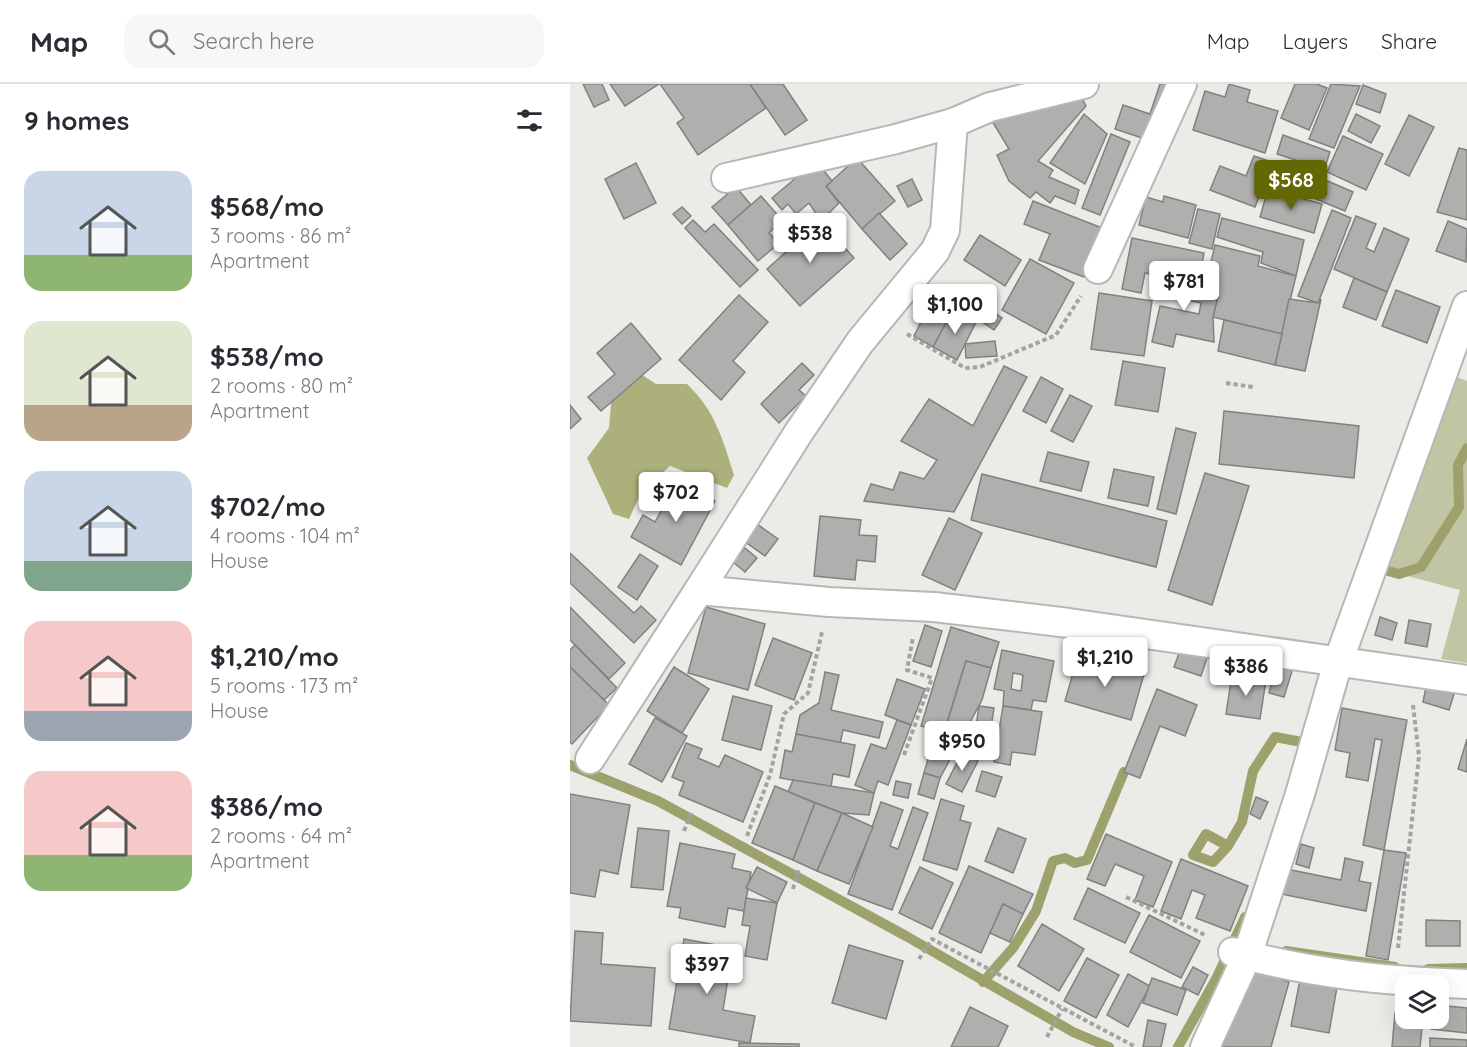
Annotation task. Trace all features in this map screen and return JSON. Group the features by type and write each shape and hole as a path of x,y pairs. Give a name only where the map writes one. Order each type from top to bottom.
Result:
{"street":[{"path":"726,178 896,139 953,123 990,107 1084,84"},
{"path":"1098,269 1182,84"},
{"path":"590,759 799,432 878,317 935,251 945,230 953,123"},
{"path":"1205,1047 1296,805 1338,662 1467,306"},
{"path":"699,590 829,602 918,606 1080,625 1467,680"},
{"path":"1240,954 1332,975 1388,981 1467,984"}],"path":[{"path":"878,317 965,368 980,367 1056,335 1098,269"},
{"path":"1226,383 1253,387"},
{"path":"747,836 770,775 784,714 808,693 829,602"},
{"path":"904,755 932,678 907,670 918,606"},
{"path":"1397,956 1419,756 1415,711 1398,670"},
{"path":"684,831 692,811"},
{"path":"793,889 799,868"},
{"path":"1126,897 1199,931 1240,954"},
{"path":"919,959 932,939 1134,1046"},
{"path":"1047,1036 1062,1009"}],"green space":[{"path":"636,371 656,384 687,384 697,394 717,426 730,462 734,475 727,488 670,466 641,493 629,519 613,514 587,458 609,428 612,393"},
{"path":"1449,374 1467,381 1467,663 1441,659 1460,590 1374,567"}],"building":[{"path":"583,84 602,84 609,100 594,107"},
{"path":"610,84 659,84 625,106"},
{"path":"660,84 750,84 766,108 698,155 677,123 684,118"},
{"path":"750,84 783,84 807,120 785,135"},
{"path":"1160,84 1176,84 1157,143 1115,129 1123,105 1150,114"},
{"path":"1229,84 1250,90 1247,102 1278,111 1265,153 1193,130 1205,91 1225,97"},
{"path":"1295,84 1317,84 1327,88 1309,130 1281,118"},
{"path":"1331,84 1360,86 1334,148 1309,139"},
{"path":"1363,85 1386,94 1380,113 1356,104"},
{"path":"1079,93 1086,106 1038,161 1053,170 1049,177 1079,190 1075,204 1055,196 1050,203 1036,192 1030,198 1009,181 997,155 1009,149 989,116"},
{"path":"1084,114 1107,134 1085,184 1050,163"},
{"path":"1356,114 1380,126 1371,143 1348,131"},
{"path":"1409,115 1434,127 1409,176 1385,164"},
{"path":"1111,134 1130,142 1100,215 1082,208"},
{"path":"1283,135 1330,152 1317,191 1279,178 1284,165 1305,172 1308,164 1277,154"},
{"path":"1343,136 1383,154 1366,190 1327,172"},
{"path":"1459,148 1467,150 1467,220 1437,212"},
{"path":"1254,156 1272,162 1255,207 1210,190 1220,166 1246,176"},
{"path":"857,158 895,201 862,229 826,186"},
{"path":"816,161 832,181 826,186 839,203 821,221 809,203 796,214 788,204 782,210 772,198"},
{"path":"636,163 656,203 624,219 605,179"},
{"path":"912,179 922,200 908,207 897,186"},
{"path":"1323,179 1353,192 1345,211 1316,199"},
{"path":"736,187 751,205 728,225 712,207"},
{"path":"1268,189 1322,204 1314,233 1260,217"},
{"path":"761,196 782,220 769,233 779,243 758,261 728,225"},
{"path":"1164,196 1196,205 1188,238 1139,225 1146,197 1163,202"},
{"path":"1033,201 1102,228 1084,277 1039,260 1050,234 1024,224"},
{"path":"682,207 691,216 682,224 673,214"},
{"path":"1198,209 1220,214 1212,249 1189,243"},
{"path":"1332,210 1351,218 1318,303 1298,296"},
{"path":"879,213 907,244 890,260 862,229"},
{"path":"1356,216 1376,224 1366,248 1374,252 1384,228 1409,239 1387,292 1334,269"},
{"path":"1222,218 1304,240 1296,276 1261,263 1263,252 1217,237"},
{"path":"693,220 705,232 714,224 758,270 740,287 685,228"},
{"path":"821,221 854,258 800,306 767,269"},
{"path":"1448,221 1467,229 1466,262 1436,251"},
{"path":"980,235 1021,260 1005,286 964,260"},
{"path":"1132,238 1204,253 1198,284 1145,273 1141,293 1122,289"},
{"path":"1215,245 1260,256 1258,266 1296,276 1282,334 1213,317 1218,296 1204,292"},
{"path":"1030,259 1074,283 1046,334 1002,310"},
{"path":"1157,275 1198,284 1204,292 1218,296 1213,317 1214,342 1176,334 1173,347 1152,342 1160,306 1199,314 1201,303 1150,292"},
{"path":"1354,278 1387,292 1376,320 1343,307"},
{"path":"1396,290 1440,307 1427,343 1382,326"},
{"path":"950,291 961,296 933,347 914,336 933,298 944,303"},
{"path":"1099,293 1152,301 1144,356 1091,349"},
{"path":"739,295 768,322 733,361 745,372 721,400 679,360"},
{"path":"1289,299 1318,303 1321,299 1305,371 1275,365"},
{"path":"986,307 1002,318 994,330 978,319"},
{"path":"953,310 976,322 957,360 933,347"},
{"path":"1224,320 1282,334 1275,365 1218,351"},
{"path":"631,323 661,359 601,411 588,397 615,374 597,353"},
{"path":"995,341 997,356 966,358 965,344"},
{"path":"1123,361 1165,368 1158,412 1115,405"},
{"path":"802,363 814,375 799,390 806,396 779,423 761,404"},
{"path":"1004,366 1027,377 954,512 864,501 871,484 893,490 900,472 924,479 937,460 901,441 929,399 973,426"},
{"path":"1041,377 1063,389 1046,423 1023,411"},
{"path":"1070,395 1092,406 1073,442 1051,431"},
{"path":"570,405 581,419 570,429"},
{"path":"1224,411 1359,426 1354,478 1219,464"},
{"path":"1176,428 1196,433 1176,514 1157,509"},
{"path":"1048,452 1089,462 1081,491 1040,481"},
{"path":"1114,469 1154,477 1148,506 1108,498"},
{"path":"1205,473 1249,486 1212,605 1168,590"},
{"path":"982,474 1167,521 1156,567 971,520"},
{"path":"678,480 715,501 681,565 631,537 643,515 655,522"},
{"path":"820,516 861,520 859,535 877,536 875,562 857,560 855,580 814,576"},
{"path":"949,518 982,533 955,590 922,575"},
{"path":"757,524 778,539 765,556 744,541"},
{"path":"745,548 757,558 745,572 733,562"},
{"path":"570,553 634,613 641,606 656,620 634,643 570,583"},
{"path":"640,554 658,566 637,600 618,587"},
{"path":"570,607 625,663 609,679 570,640"},
{"path":"706,607 765,624 748,690 688,673"},
{"path":"1380,617 1397,623 1392,640 1375,635"},
{"path":"1409,620 1431,624 1427,647 1405,643"},
{"path":"925,625 942,631 931,667 913,661"},
{"path":"951,627 999,642 991,668 966,661 944,733 921,726"},
{"path":"773,638 812,653 794,700 755,685"},
{"path":"575,645 617,688 604,700 570,667 570,650"},
{"path":"1181,648 1207,658 1201,676 1174,667"},
{"path":"1002,650 1054,661 1046,702 1033,700 1031,710 1003,706 1004,691 994,689","holes":["1013,673 1023,675 1021,691 1011,689"]},
{"path":"1078,656 1144,674 1131,720 1065,701"},
{"path":"966,661 991,668 982,700 940,778 924,773 936,731 944,733"},
{"path":"570,667 609,705 572,744 570,742"},
{"path":"674,667 709,689 682,733 647,711"},
{"path":"1276,667 1292,671 1284,697 1269,693"},
{"path":"825,672 839,675 831,710 883,722 879,738 843,730 840,744 796,734 800,715 819,703"},
{"path":"1232,675 1266,680 1260,719 1226,714"},
{"path":"897,679 925,689 911,725 885,715"},
{"path":"1426,687 1454,694 1449,710 1423,702"},
{"path":"1157,689 1197,705 1185,736 1160,726 1140,778 1124,772"},
{"path":"733,696 772,706 761,750 722,740"},
{"path":"979,706 994,708 987,754 972,753"},
{"path":"1003,706 1042,712 1035,755 1012,752 1010,765 994,762"},
{"path":"1342,708 1407,720 1384,850 1363,845 1382,740 1375,739 1368,781 1346,777 1350,753 1335,750"},
{"path":"655,718 687,736 662,782 629,764"},
{"path":"897,720 911,725 888,785 878,781 874,793 855,785 871,744 886,749"},
{"path":"796,734 855,745 849,777 833,774 831,787 780,778 785,750 792,752"},
{"path":"1467,739 1467,772 1458,769"},
{"path":"686,743 702,749 698,758 719,767 725,755 763,772 743,822 679,795 684,782 672,777"},
{"path":"962,753 978,761 962,792 946,784"},
{"path":"982,771 1002,777 995,797 976,791"},
{"path":"924,773 940,778 934,799 918,794"},
{"path":"793,780 874,793 869,815 842,813 788,792"},
{"path":"896,781 911,784 908,798 893,795"},
{"path":"775,786 815,803 793,860 752,843"},
{"path":"570,794 630,805 618,874 600,870 595,897 570,893"},
{"path":"1256,797 1268,802 1260,819 1250,814"},
{"path":"941,799 964,806 960,820 971,823 957,870 923,860"},
{"path":"881,802 903,810 890,846 898,849 913,807 928,813 892,910 848,894"},
{"path":"815,803 842,813 817,871 793,860"},
{"path":"842,813 873,827 849,884 817,871"},
{"path":"638,828 669,831 663,890 631,887"},
{"path":"998,828 1026,839 1013,873 985,861"},
{"path":"1106,834 1172,862 1153,907 1135,900 1144,876 1115,864 1105,886 1087,879"},
{"path":"680,843 735,854 732,868 751,872 744,911 728,908 725,927 679,918 681,908 667,906"},
{"path":"1301,844 1314,848 1309,868 1296,864"},
{"path":"1384,850 1406,853 1388,960 1366,956"},
{"path":"1345,858 1363,862 1359,881 1371,883 1366,911 1281,894 1286,869 1341,880"},
{"path":"1181,859 1248,886 1230,931 1196,918 1205,895 1192,890 1181,919 1161,911"},
{"path":"969,866 1033,894 1023,914 1003,904 981,953 939,933"},
{"path":"757,867 787,882 777,903 746,888"},
{"path":"920,867 953,883 932,929 899,913"},
{"path":"1088,888 1140,913 1125,943 1074,919"},
{"path":"746,898 777,903 767,960 745,956 750,926 742,925"},
{"path":"1003,904 1023,914 1010,942 990,933"},
{"path":"1149,915 1200,941 1181,978 1130,952"},
{"path":"1426,920 1460,921 1460,946 1426,946"},
{"path":"1042,924 1084,949 1059,991 1018,966"},
{"path":"575,931 603,933 601,964 655,968 651,1026 570,1021"},
{"path":"684,939 733,948 723,1010 755,1016 750,1043 669,1029"},
{"path":"849,945 903,961 886,1019 832,1003"},
{"path":"1087,958 1119,975 1096,1018 1064,1001"},
{"path":"1247,966 1289,982 1271,1047 1215,1047"},
{"path":"1193,967 1208,975 1198,995 1182,987"},
{"path":"1128,974 1150,986 1128,1027 1107,1015"},
{"path":"1152,978 1186,990 1177,1015 1143,1003"},
{"path":"1300,980 1337,987 1329,1033 1291,1026"},
{"path":"1449,1006 1467,1008 1467,1033 1431,1029 1449,1029"},
{"path":"970,1007 1008,1026 998,1047 951,1047"},
{"path":"1395,1013 1395,1029 1422,1029 1420,1047 1392,1047"},
{"path":"1148,1020 1166,1024 1161,1047 1143,1047"},
{"path":"1430,1038 1467,1040 1467,1047 1430,1047"},
{"path":"739,1043 799,1044 799,1047 739,1047"}],"waterway":[{"path":"1374,567 1399,574 1421,567 1459,507 1458,465 1467,448"},
{"path":"1228,846 1206,834 1193,855 1213,862 1228,846 1242,822 1253,771 1275,737 1302,742"},
{"path":"570,765 658,801 906,936 1073,1032 1109,1047"},
{"path":"983,982 1013,948 1036,911 1053,861 1065,858 1075,863 1087,860 1124,772"},
{"path":"1178,1047 1216,979 1245,917"},
{"path":"1286,951 1395,967"},
{"path":"1428,969 1467,968"}]}
